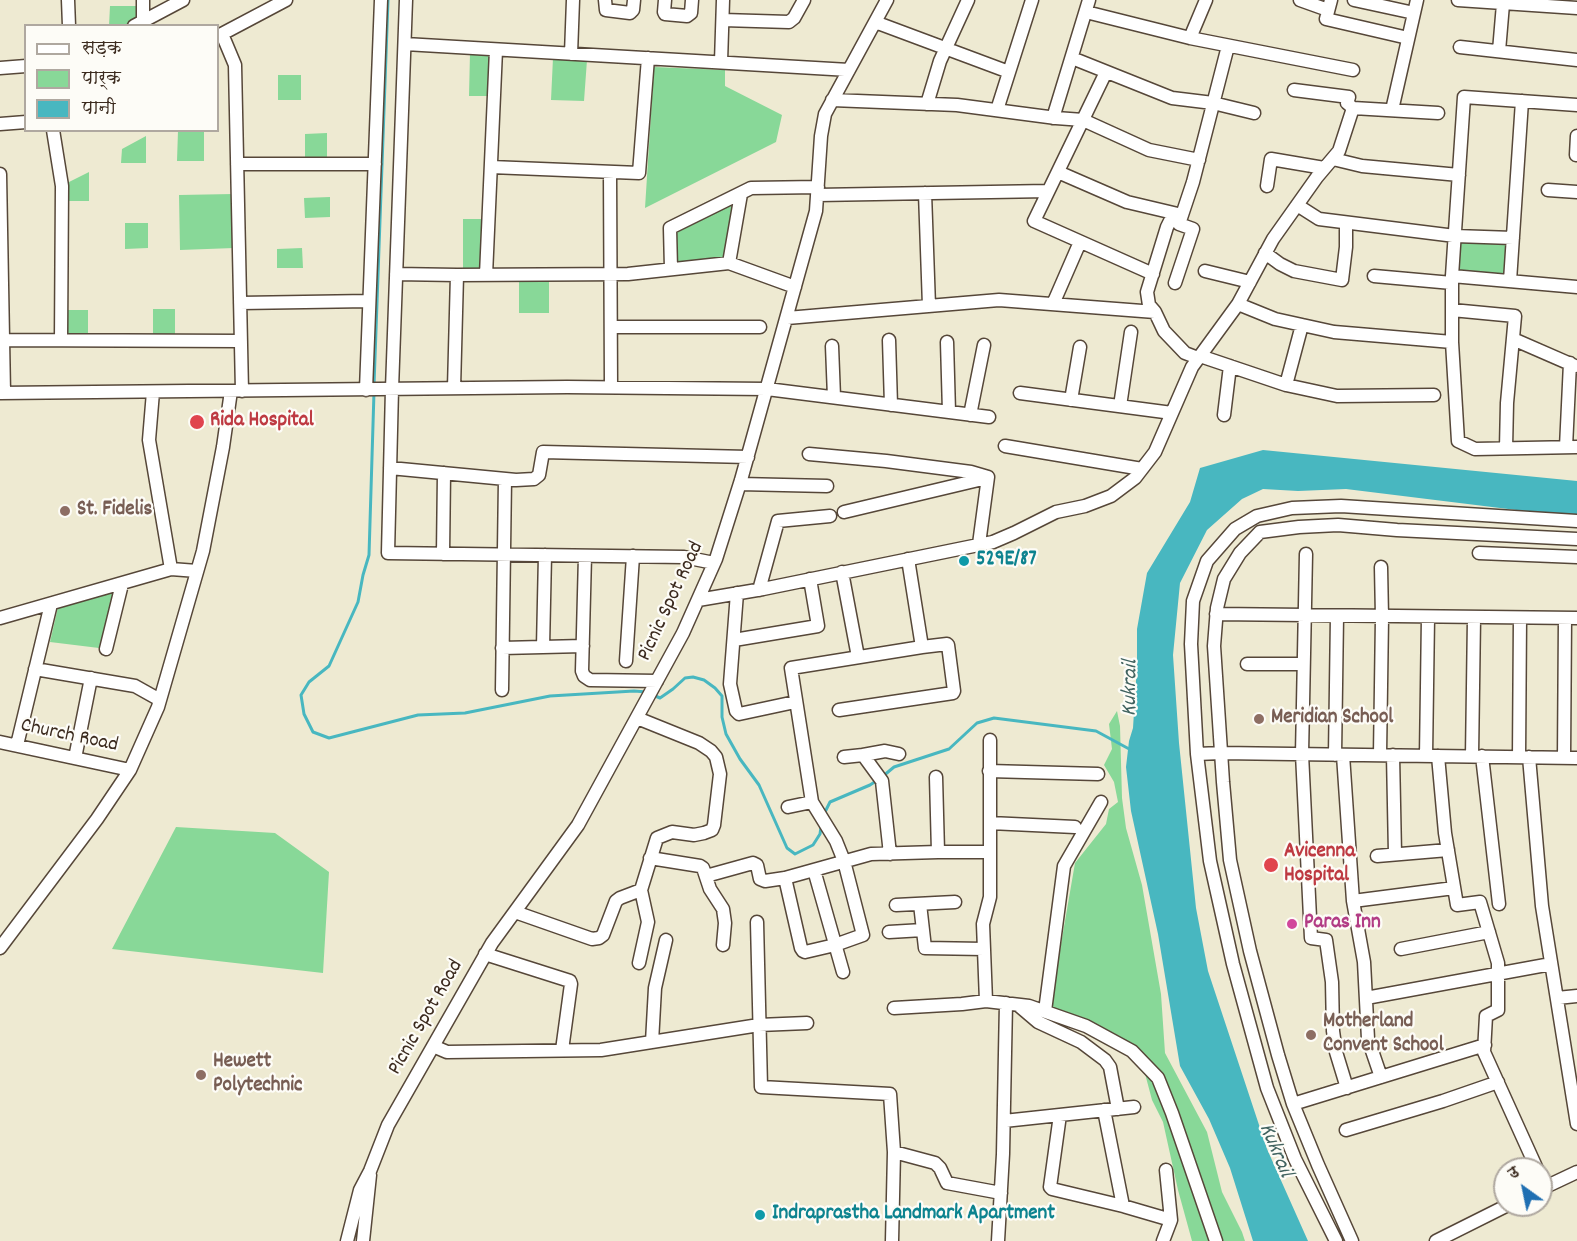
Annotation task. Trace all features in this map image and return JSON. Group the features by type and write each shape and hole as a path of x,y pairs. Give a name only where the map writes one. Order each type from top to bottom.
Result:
{"street":[{"path":"68,0 69,24"},
{"path":"143,0 145,22 183,0"},
{"path":"255,0 261,13"},
{"path":"0,948 97,819 130,770 160,700 203,551 237,391 241,341 235,65 220,35 286,0"},
{"path":"371,389 369,301 381,0"},
{"path":"406,0 388,553 684,557 714,563"},
{"path":"571,54 573,0"},
{"path":"605,0 606,10 630,13 633,10 634,0"},
{"path":"665,0 665,14 687,16 691,13 692,0"},
{"path":"721,62 723,0"},
{"path":"723,20 789,22 794,18 804,0"},
{"name":"Picnic Spot Road","path":"347,1241 360,1190 388,1125 485,954 578,825 683,633 698,600 714,563 740,484 816,211 821,135 825,114 887,0"},
{"path":"927,104 940,61 968,0"},
{"path":"997,110 1032,0"},
{"path":"1190,38 1206,0"},
{"path":"1300,0 1330,5 1326,19 1408,38"},
{"path":"1354,0 1414,13"},
{"path":"1392,110 1417,0"},
{"path":"1458,0 1503,4 1541,3 1577,8"},
{"path":"1499,51 1503,4"},
{"path":"1053,118 1088,6 1190,38 1353,70"},
{"path":"875,22 1009,72"},
{"path":"405,44 849,70"},
{"path":"1176,283 1193,229 1179,224 1199,160 1228,46"},
{"path":"1460,46 1577,60"},
{"path":"486,275 496,50"},
{"path":"491,167 639,173 648,58"},
{"path":"1072,58 1172,98 1213,103 1254,113"},
{"path":"0,68 24,66"},
{"path":"1106,72 1034,221 1153,274"},
{"path":"1294,90 1348,97 1347,103 1353,108 1438,114"},
{"path":"1513,339 1573,365 1572,447 1475,449 1458,441 1452,342 1452,280 1464,97 1577,105"},
{"path":"832,100 957,105 1083,120 1149,150 1199,160"},
{"path":"1510,281 1522,101"},
{"path":"698,600 759,590 993,542 1056,512 1085,506 1111,496 1135,478 1155,452 1192,366 1238,304 1273,239 1339,151 1353,108"},
{"path":"0,124 24,122"},
{"path":"53,132 62,186 62,340"},
{"path":"1576,155 1577,136"},
{"path":"1267,186 1271,159 1459,175"},
{"path":"237,164 375,164"},
{"path":"1058,171 1127,202 1181,218"},
{"path":"610,172 611,387"},
{"path":"0,174 2,393 454,388 767,388 989,417"},
{"path":"671,269 670,228 751,188 925,193 1048,191"},
{"path":"1548,190 1577,192"},
{"path":"925,193 929,306"},
{"path":"729,263 741,194"},
{"path":"1297,205 1319,219 1455,236 1513,238"},
{"path":"1181,218 1171,219 1167,227 1147,292 1149,305 1164,331 1185,353 1286,385 1337,396 1434,395"},
{"path":"1265,253 1294,271 1342,280 1346,223"},
{"path":"1053,304 1080,242"},
{"path":"396,274 628,274 729,263 795,287"},
{"path":"1205,271 1250,282"},
{"path":"454,388 457,275"},
{"path":"1374,276 1510,281 1577,288"},
{"path":"787,318 999,300 1155,312"},
{"path":"240,303 369,301"},
{"path":"1238,304 1275,319 1334,332 1452,342"},
{"path":"1452,310 1515,316 1507,403 1506,448"},
{"path":"1286,385 1302,325"},
{"path":"611,327 760,327"},
{"path":"1120,406 1131,332"},
{"path":"3,340 241,341"},
{"path":"890,340 891,405"},
{"path":"947,342 949,412"},
{"path":"970,415 984,345"},
{"path":"832,346 834,397"},
{"path":"1071,400 1080,347"},
{"path":"1224,415 1230,366"},
{"path":"153,392 149,440 171,569"},
{"path":"1020,393 1172,413"},
{"path":"1005,446 1142,469"},
{"path":"390,468 516,480 534,479 539,475 543,452 747,458"},
{"path":"809,454 886,461 971,472 988,477"},
{"path":"443,554 444,473"},
{"path":"979,544 988,477"},
{"path":"844,512 988,477"},
{"path":"502,690 505,479"},
{"path":"740,484 827,486"},
{"path":"1336,1241 1295,1159 1267,1088 1233,964 1210,861 1197,754 1191,644 1193,601 1207,561 1235,529 1257,516 1292,508 1341,506 1577,521"},
{"path":"759,590 778,521 830,516"},
{"path":"1351,1241 1293,1104 1250,951 1230,860 1214,646 1216,614 1224,579 1240,553 1260,532 1299,527 1338,525 1577,539"},
{"path":"1306,554 1302,754 1311,938 1326,940 1332,982 1333,1031 1336,1052 1347,1088"},
{"path":"1479,554 1577,557"},
{"path":"543,647 545,555"},
{"path":"585,556 582,671 584,676 587,679 655,684"},
{"path":"626,661 633,556"},
{"path":"908,559 922,647"},
{"path":"1381,567 1386,755 1395,854"},
{"path":"0,618 171,569 197,571"},
{"path":"842,572 858,657"},
{"path":"734,640 818,626 810,579"},
{"path":"106,649 122,584"},
{"path":"737,593 730,684 736,713 795,702"},
{"path":"17,745 51,604"},
{"path":"1197,754 1570,758 1571,618 1216,614"},
{"path":"1336,616 1339,755 1353,901 1364,962 1368,1039 1381,1077"},
{"path":"1428,617 1432,756 1457,905 1480,902 1498,963 1498,1010 1486,1016 1484,1052 1532,1157"},
{"path":"1474,618 1477,756 1499,904"},
{"path":"1520,618 1524,757 1542,906 1574,1082 1577,1124"},
{"path":"785,878 801,948 805,952 835,945 862,935 844,861 836,841 812,801 790,670 793,667 948,645 953,693 839,710"},
{"path":"502,648 584,646"},
{"path":"1247,664 1303,664"},
{"path":"35,669 135,686 160,700"},
{"path":"75,758 91,678"},
{"path":"637,718 699,743 711,751 716,757 720,774 712,830 694,835 672,832 657,838 641,890 648,922 639,963"},
{"path":"986,1001 983,924 990,897 990,740"},
{"name":"Church Road","path":"0,742 130,770"},
{"path":"844,757 885,752 899,754"},
{"path":"863,755 882,782 890,854"},
{"path":"989,771 1098,774"},
{"path":"936,777 938,852"},
{"path":"788,807 812,801"},
{"path":"1045,1011 1064,866 1101,802"},
{"path":"990,823 1075,827"},
{"path":"1377,856 1448,850"},
{"path":"706,876 753,862 757,865 760,879 763,881 785,878 870,854 990,852"},
{"path":"650,858 703,868 710,889 723,909 723,945"},
{"path":"814,870 843,972"},
{"path":"1353,901 1454,888"},
{"path":"515,912 592,939 599,938 603,935 616,902 620,898 641,890"},
{"path":"896,905 955,902"},
{"path":"920,904 925,948 984,949"},
{"path":"757,922 761,1087 890,1094 894,1152 892,1241"},
{"path":"889,932 923,930"},
{"path":"1401,949 1489,932"},
{"path":"651,1042 655,988 666,940"},
{"path":"485,954 570,981 562,1050"},
{"path":"1366,998 1551,964"},
{"path":"1557,998 1577,996"},
{"path":"894,1008 986,1001 1029,1006 1086,1026 1132,1052 1158,1078 1216,1241"},
{"path":"1012,1004 1038,1022 1081,1042 1105,1060 1110,1067 1118,1109"},
{"path":"998,1241 1012,1004"},
{"path":"433,1046 447,1052 601,1050 759,1025 807,1023"},
{"path":"1293,1104 1485,1045"},
{"path":"1346,1130 1498,1082"},
{"path":"1004,1122 1134,1107"},
{"path":"1104,1110 1123,1206"},
{"path":"1060,1115 1050,1187 1052,1189 1171,1220"},
{"path":"894,1152 935,1163 947,1183 1001,1193"},
{"path":"1163,1241 1171,1220 1166,1170"},
{"name":"Picnic Spot Road","path":"363,1241 370,1171"},
{"path":"1553,1181 1577,1172"},
{"path":"1436,1241 1493,1212"},
{"path":"352,1241 359,1241"}],"green space":[{"path":"110,6 138,6 138,20 128,24 109,24"},
{"path":"470,53 489,53 488,96 469,96"},
{"path":"553,58 587,60 584,101 551,100"},
{"path":"654,67 725,70 725,86 782,115 776,142 645,208"},
{"path":"278,75 301,75 301,100 278,100"},
{"path":"178,132 204,132 204,161 177,161"},
{"path":"327,133 327,159 305,159 305,134"},
{"path":"146,136 146,163 121,163 122,149"},
{"path":"89,172 89,201 66,201 67,183"},
{"path":"233,194 234,248 180,250 179,195"},
{"path":"330,197 330,217 305,218 304,198"},
{"path":"733,205 724,257 676,264 676,230"},
{"path":"463,219 482,219 481,270 463,270"},
{"path":"125,223 148,223 148,248 125,249"},
{"path":"1460,240 1507,243 1505,277 1457,274"},
{"path":"302,248 303,268 277,268 277,249"},
{"path":"519,281 549,281 549,313 519,313"},
{"path":"153,309 175,309 175,334 153,334"},
{"path":"65,310 88,310 88,335 65,335"},
{"path":"115,591 99,648 50,642 58,607"},
{"path":"1117,711 1120,726 1122,798 1126,828 1142,885 1161,994 1165,1053 1207,1132 1222,1192 1245,1241 1192,1241 1163,1122 1152,1100 1139,1051 1050,1008 1075,863 1106,824 1109,809 1118,802 1114,782 1104,765 1112,749 1109,724"},
{"path":"176,827 275,833 329,872 323,973 112,949"}],"water":[{"path":"1263,450 1577,481 1577,516 1346,489 1298,491 1263,489 1242,499 1207,530 1180,583 1173,655 1179,743 1196,908 1208,971 1267,1149 1308,1241 1253,1241 1230,1168 1209,1119 1180,1066 1158,934 1131,811 1126,767 1133,728 1137,629 1147,573 1190,502 1200,468"}],"waterway":[{"path":"374,385 388,0"},
{"path":"374,392 369,555 358,602 329,666 309,682 301,695 304,714 313,732 329,738 418,715 465,713 550,696 647,692"},
{"path":"653,695 660,698 685,678 693,677 704,680 715,688 722,696 722,717 726,734 740,759 759,785 787,848 795,854 813,845 820,834 821,827"},
{"path":"882,777 894,767 949,749 977,723 994,718 1096,731 1131,750"},
{"path":"824,814 830,802 876,781"}],"place":[{"name":"Rida Hospital","path":"197,422"},
{"name":"St. Fidelis","path":"65,511"},
{"name":"529E/87","path":"964,561"},
{"name":"Meridian School","path":"1259,719"},
{"name":"Avicenna Hospital","path":"1271,865"},
{"name":"Paras Inn","path":"1292,924"},
{"name":"Motherland Convent School","path":"1311,1035"},
{"name":"Hewett Polytechnic","path":"201,1075"},
{"name":"Indraprastha Landmark Apartment","path":"760,1215"}],"water label":[{"name":"Kukrail","path":"1132,688"},
{"name":"Kukrail","path":"1274,1151"}]}
